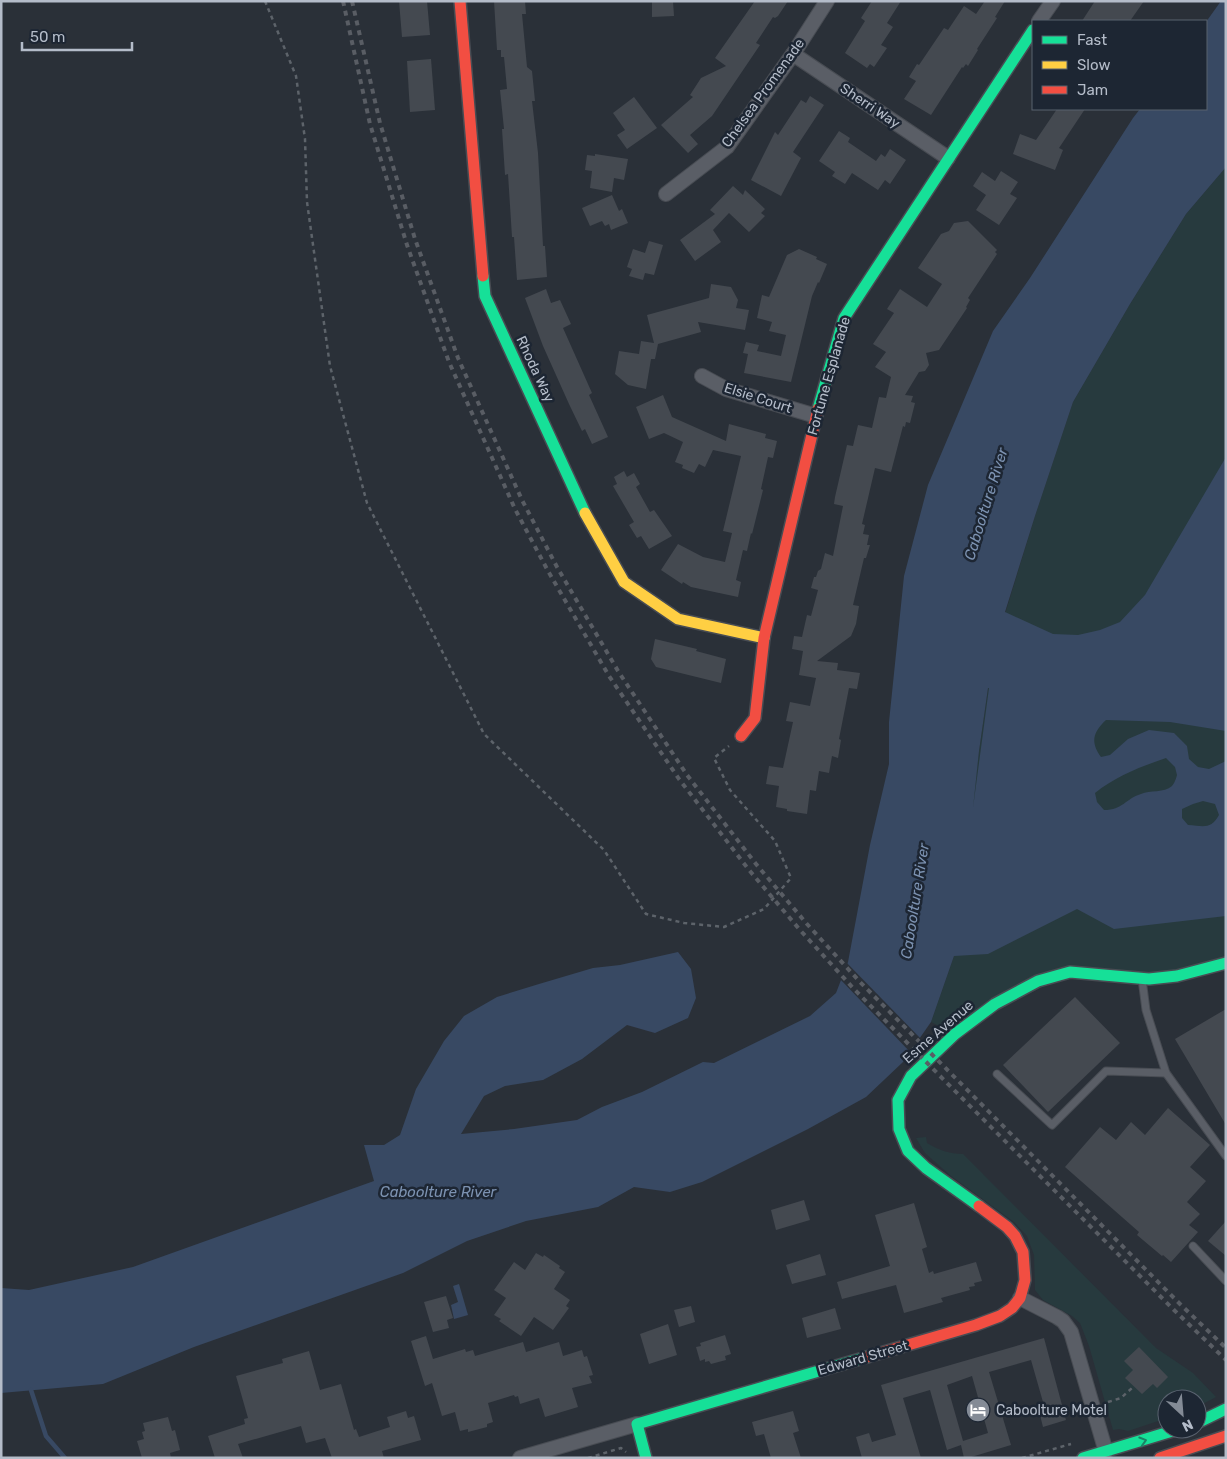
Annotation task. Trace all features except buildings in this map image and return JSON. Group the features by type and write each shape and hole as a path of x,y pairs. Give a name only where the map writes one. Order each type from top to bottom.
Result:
{"street":[{"name":"Rhoda Way","path":"460,1 485,296 582,506 624,582 678,620 764,638"},
{"name":"Chelsea Promenade","path":"666,194 727,147 793,54 827,1"},
{"path":"1040,20 1053,1"},
{"name":"Fortune Esplanade","path":"741,736 755,718 764,638 816,416 844,318 1032,32"},
{"name":"Sherri Way","path":"793,54 948,158"},
{"name":"Elsie Court","path":"702,376 726,389 816,416"},
{"name":"Esme Avenue","path":"1020,1298 1026,1269 1023,1252 1015,1236 1007,1227 926,1168 908,1151 899,1129 898,1100 911,1076 955,1034 995,1004 1038,981 1070,972 1142,978 1177,976 1226,963"},
{"path":"1020,1298 1063,1321 1071,1332 1106,1452"},
{"name":"Edward Street","path":"520,1458 990,1320 1012,1308 1020,1298"},
{"path":"1207,1418 1226,1409"},
{"path":"637,1424 646,1458"},
{"path":"1083,1458 1157,1436"},
{"path":"1160,1458 1226,1436"}],"lane":[{"path":"1142,978 1146,1010 1166,1073 1226,1156"},
{"path":"997,1074 1052,1124 1106,1071 1166,1073"},
{"path":"1193,1246 1226,1281"}],"path":[{"path":"265,1 296,76 305,139 308,202 330,366 366,504 484,734 604,850 646,914 684,923 724,927 764,909 791,878 775,841 730,790 714,758 741,736"},
{"path":"1108,1402 1121,1398 1132,1388"},
{"path":"588,1458 621,1448 627,1455"}],"green space":[{"path":"1226,167 1226,963 1177,976 1070,972 955,1034 931,1022 954,956 993,653 1035,516 1073,402 1130,304 1186,214"},
{"path":"926,1137 927,1143 936,1148 963,1154 1156,1348 1193,1373 1216,1397 1207,1402 1207,1389 1157,1389 1157,1421 1128,1431 1113,1430 1089,1346 1080,1323 1072,1316 1043,1300 1035,1290 1034,1255 1027,1236 1014,1222 951,1176 925,1153 916,1138"}],"water":[{"name":"Caboolture River","path":"1221,1 1226,1 1226,167 1186,214 1130,304 1073,402 1005,612 1053,634 1078,635 1100,630 1120,622 1145,595 1226,457 1226,731 1170,722 1106,720 1098,729 1094,742 1101,757 1110,755 1128,739 1149,730 1174,733 1187,746 1189,759 1198,767 1209,769 1226,761 1226,916 1114,929 1077,909 988,954 954,956 931,1022 903,1062 866,1097 808,1129 702,1182 670,1192 634,1187 598,1207 526,1221 467,1241 403,1273 194,1347 103,1384 1,1393 1,1288 29,1290 133,1267 374,1181 364,1145 384,1145 400,1135 416,1089 444,1041 464,1016 497,997 593,968 620,965 678,952 691,969 696,998 688,1018 655,1033 627,1025 582,1059 543,1080 505,1086 484,1096 461,1134 577,1120 602,1107 642,1092 703,1062 714,1063 810,1016 836,993 848,962 870,845 889,764 889,722 904,576 928,485 993,331 1030,278 1139,110 1207,110 1207,21","holes":["989,688 973,808 979,751","1166,758 1175,767 1177,775 1172,786 1169,788 1141,794 1110,810 1104,810 1097,802 1095,793 1103,787 1129,772","1203,801 1215,804 1219,815 1216,820 1206,826 1188,825 1182,818 1182,809"]},
{"path":"459,1284 468,1315 454,1319 451,1305 458,1302 453,1286"}],"pier":[{"path":"845,961 922,1040 912,1054 839,978"}],"waterway":[{"path":"31,1390 46,1436 65,1458"}],"railway":[{"path":"343,1 370,124 407,245 449,362 515,509 548,571 609,676 679,779 749,870 800,930 853,988 944,1080 1226,1360"},
{"path":"352,1 380,123 415,239 458,358 522,500 557,567 618,671 687,775 756,864 807,924 860,982 1226,1348"}],"traffic: fast":[{"path":"818,409 844,318 1032,32"},
{"path":"483,276 485,296 585,513"},
{"path":"979,1206 926,1168 908,1151 899,1129 898,1100 911,1076 955,1034 995,1004 1038,981 1070,972 1149,979 1177,976 1226,963"},
{"path":"646,1458 637,1424 867,1357"},
{"path":"1207,1418 1226,1409"},
{"path":"1083,1458 1157,1436"}],"traffic: slow":[{"path":"585,513 624,582 678,619 764,638"}],"traffic: jam":[{"path":"460,1 483,276"},
{"path":"741,736 755,718 764,638 818,409"},
{"path":"867,1357 976,1325 1000,1316 1012,1308 1020,1298 1025,1280 1023,1252 1015,1236 1007,1227 979,1206"},
{"path":"1160,1458 1226,1436"}],"place":[{"name":"Caboolture Motel","path":"978,1410"}]}
